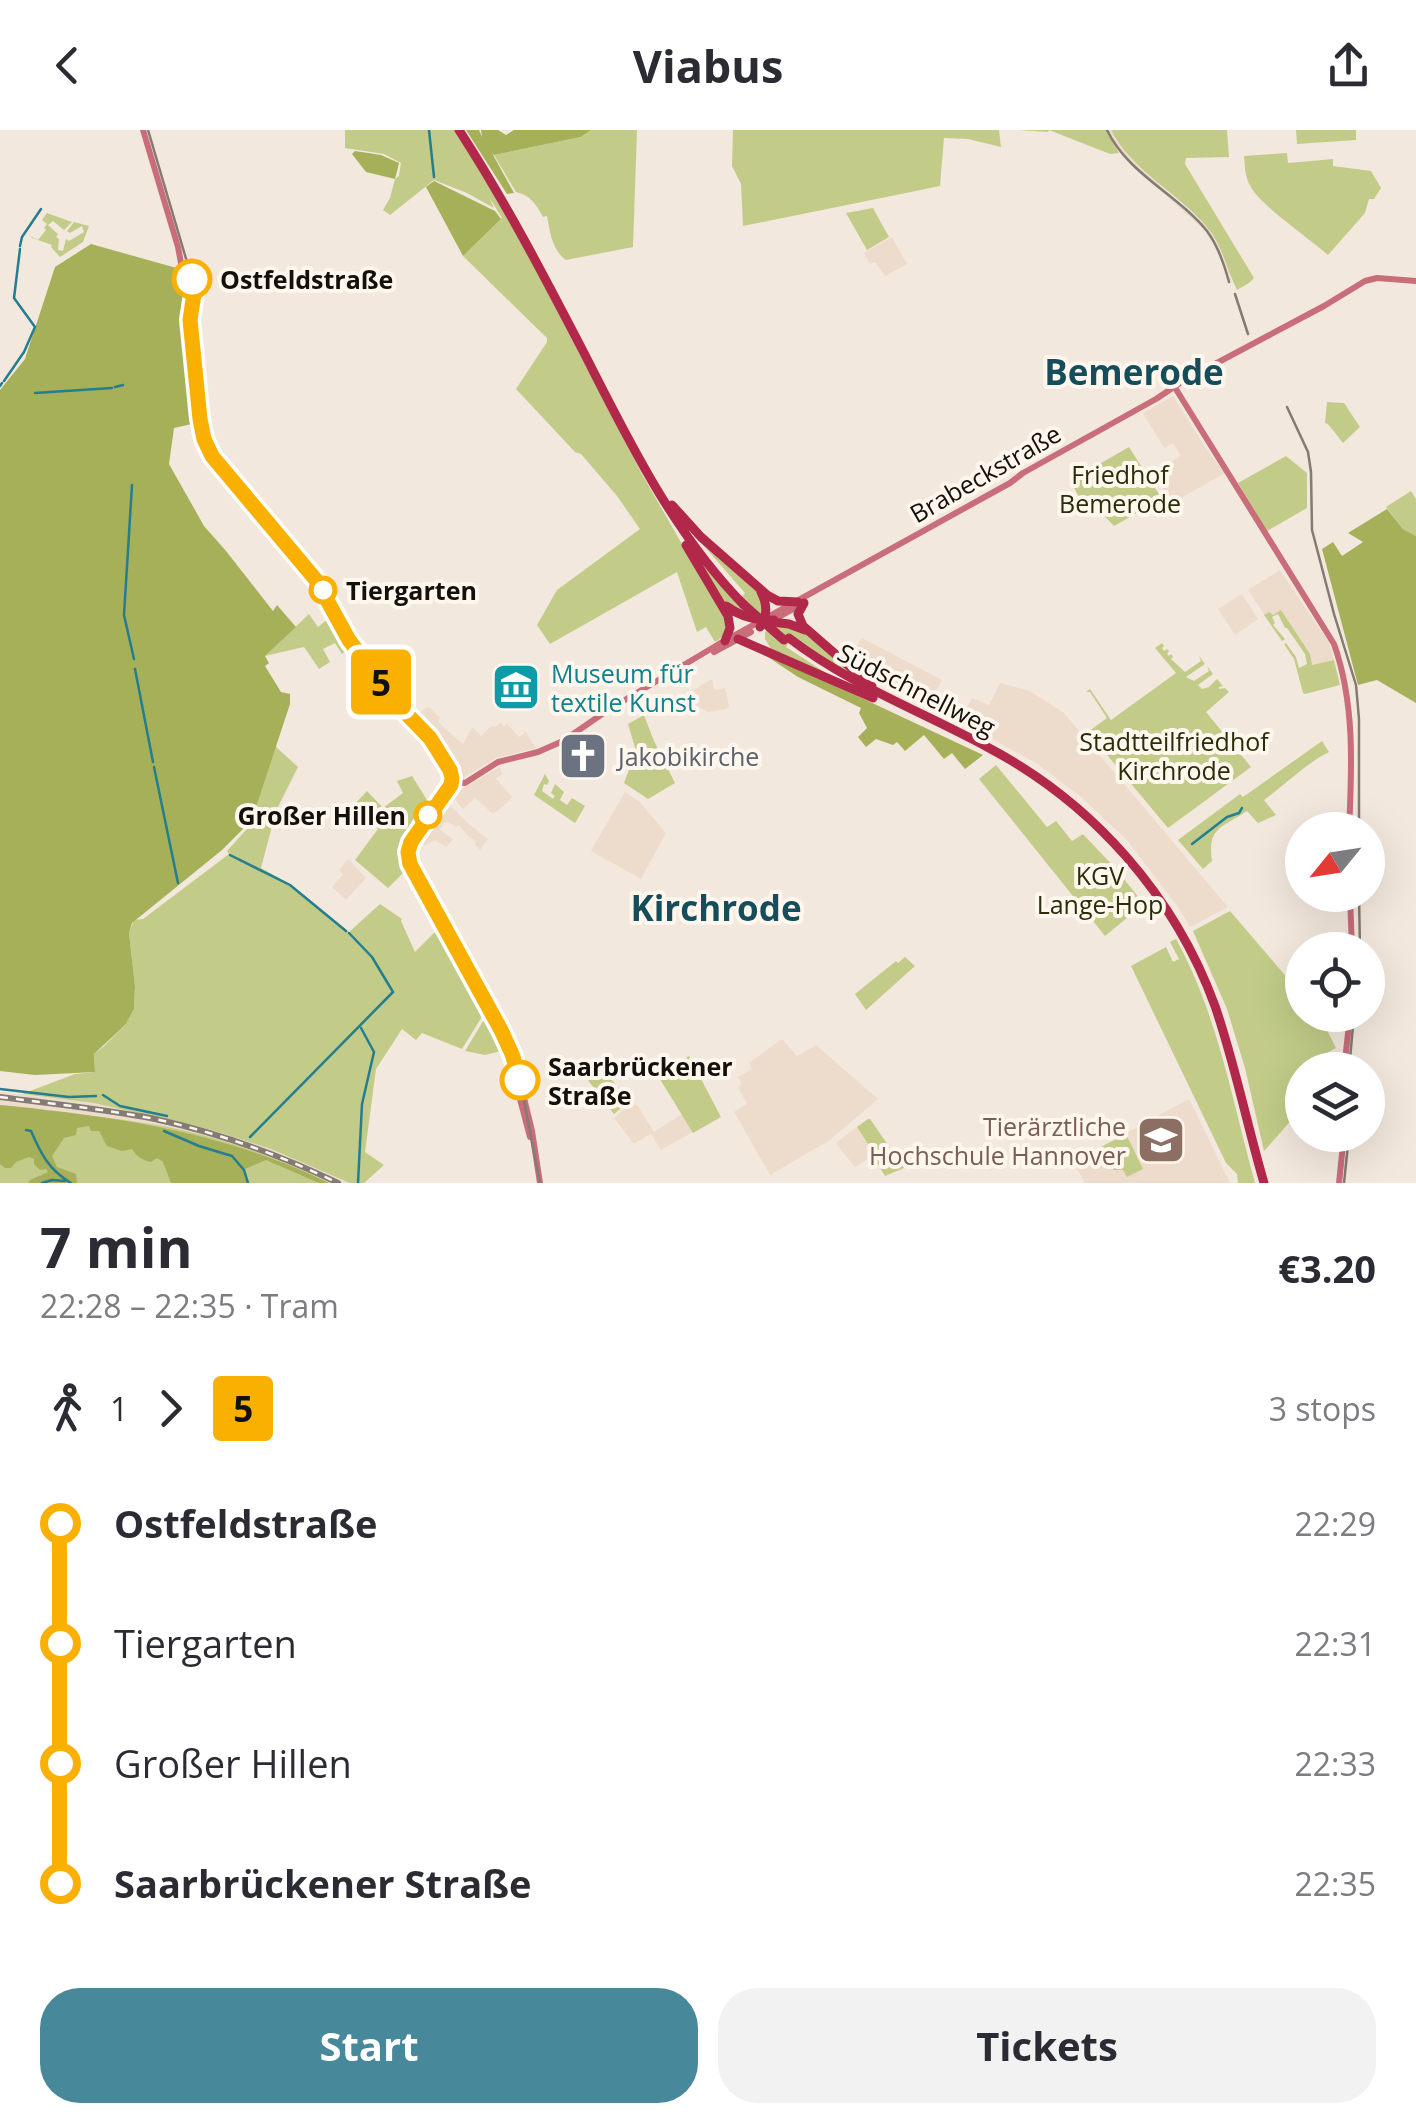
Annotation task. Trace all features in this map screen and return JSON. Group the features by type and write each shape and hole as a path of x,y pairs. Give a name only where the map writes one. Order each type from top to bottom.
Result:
{"highway":[{"name":"Südschnellweg","path":"461,130 498,188 621,420 672,505 745,603"},
{"name":"Südschnellweg","path":"621,420 653,486 703,559 745,603 828,673 989,750"},
{"path":"653,486 730,621 722,645"},
{"path":"672,505 758,588 778,601 801,602 798,618 812,634 890,700"},
{"path":"758,588 766,604 763,638 770,652"},
{"path":"711,589 731,610 744,616 789,624 812,634"},
{"path":"738,639 874,698"},
{"name":"Südschnellweg","path":"786,639 829,667 1052,787 1138,869 1207,987 1223,1031 1261,1183"}],"main road":[{"path":"143,130 176,240 201,432 212,456 313,574 354,648 398,706 426,733 448,769 450,781 446,789 428,806 409,836 405,852 411,871 511,1054 540,1183"},
{"name":"Brabeckstraße","path":"450,781 465,783 498,762 554,746 608,710 1360,283 1374,278 1416,281"},
{"path":"1176,385 1332,639 1344,675 1350,721 1350,812"},
{"name":"Brabeckstraße","path":"722,645 765,622"},
{"path":"1339,1183 1342,1152"}],"shaded area":[{"path":"1106,130 1111,130 1131,159 1210,230 1223,252 1232,281 1228,282 1217,249 1203,229 1125,159"},
{"path":"892,237 907,264 885,276 864,253"},
{"path":"1173,396 1225,473 1174,502 1150,474 1181,456 1173,443 1164,448 1143,413"},
{"path":"1280,570 1329,643 1334,660 1312,665 1281,610 1267,619 1248,590"},
{"path":"1242,594 1258,619 1235,635 1218,609"},
{"path":"862,638 942,680 928,707 881,684 850,657"},
{"path":"712,679 714,690 725,688 729,706 708,712 695,705 688,693"},
{"path":"1000,683 1030,691 1064,713 1228,907 1190,927 1127,840 1080,796 1036,763 959,721 972,698 989,705"},
{"path":"428,706 440,718 438,722 463,744 472,727 481,736 501,723 519,737 526,732 536,748 496,758 461,779 417,716"},
{"path":"500,767 502,774 496,779 512,797 493,814 475,798 463,809 452,796 463,788"},
{"path":"625,792 640,802 666,833 641,879 591,851"},
{"path":"446,801 488,839 480,850 459,825 448,822 440,830 453,839 446,847 435,840 426,845 419,843 433,812"},
{"path":"348,859 366,878 346,900 332,887 343,874 339,870"},
{"path":"782,1039 797,1056 816,1045 878,1099 830,1140 770,1175 734,1112 747,1104 738,1087 742,1084 738,1077 752,1069 749,1063"},
{"path":"0,1092 94,1103 215,1131 271,1149 350,1183 329,1183 242,1148 170,1128 0,1105"},
{"name":"Tierärztliche Hochschule Hannover","path":"1189,1099 1230,1183 1085,1183 1073,1162"},
{"path":"630,1104 637,1105 654,1132 682,1114 693,1132 661,1150 651,1134 634,1144 614,1118"},
{"path":"857,1127 875,1154 855,1167 837,1142"}],"green space":[{"path":"345,130 455,130 504,209 643,476 725,619 719,640 715,642 706,627 697,632 677,572 550,644 537,625 557,590 640,529 581,454 516,389 547,338 463,256 502,218 489,197 494,208 434,180 390,215 383,210 401,163 384,154 345,148"},
{"path":"466,130 479,130 482,137 481,130 498,130 506,135 514,130 591,130 581,137 492,153 514,193 507,194"},
{"path":"591,130 637,130 633,247 566,260 555,246 547,216 543,217 529,198 516,192 494,155 581,137"},
{"path":"733,130 999,130 1001,147 944,138 940,186 743,226 741,184 732,166"},
{"path":"1049,130 1106,130 1119,153 1110,154"},
{"path":"1111,130 1227,130 1229,157 1186,158 1185,164 1254,278 1249,283 1237,290 1212,233 1131,158"},
{"path":"1296,130 1356,130 1356,140 1297,144"},
{"path":"355,151 399,163 395,179 366,172 352,154"},
{"path":"1287,153 1288,163 1333,159 1333,166 1371,171 1381,188 1328,255 1264,203 1248,180 1244,156"},
{"path":"434,181 495,211 501,219 463,256 426,187"},
{"path":"873,208 889,237 867,250 846,213"},
{"path":"47,213 72,222 64,230 53,221 48,225 58,234 58,250 63,251 66,239 84,232 82,226 67,231 74,222 89,226 83,242 60,257 52,245 32,238 38,240 46,230 47,224 42,220"},
{"name":"Tiergarten","path":"91,244 180,269 192,424 174,428 169,464 204,526 273,611 277,605 296,627 265,656 269,663 265,666 281,692 290,694 290,704 254,813 222,850 132,923 129,933 134,1009 126,1024 94,1054 95,1072 35,1075 0,1071 0,390 25,359 55,267"},
{"path":"1327,402 1344,403 1360,427 1343,443 1325,423"},
{"name":"Friedhof Bemerode","path":"1129,447 1162,499 1114,526 1087,498 1081,500 1070,481"},
{"path":"1286,456 1307,473 1307,508 1267,531 1238,483"},
{"path":"1411,491 1416,499 1416,536 1403,529 1386,507"},
{"path":"1387,509 1403,529 1416,536 1416,703 1377,680 1358,685 1322,549 1333,542 1342,556 1363,542 1348,533"},
{"path":"683,538 741,598 745,593 698,539 760,594 763,613 756,617 726,603"},
{"path":"1281,610 1310,654 1312,665 1334,660 1340,685 1303,693 1294,659 1284,644 1296,657 1299,668 1307,664 1305,654 1278,614 1272,617 1273,625 1285,639 1282,641 1264,615"},
{"path":"309,614 318,627 328,619 349,649 342,654 335,643 323,649 330,662 319,669 304,647 265,656"},
{"path":"777,624 802,630 869,687 792,638 786,647 843,684 771,649 765,632"},
{"name":"Stadtteilfriedhof Kirchrode","path":"1162,643 1164,651 1169,651 1167,654 1185,672 1201,661 1199,656 1205,664 1186,677 1194,681 1209,671 1207,666 1213,674 1198,685 1202,689 1217,679 1223,686 1219,689 1229,692 1206,712 1251,767 1168,828 1088,732 1107,718 1090,692 1086,692 1090,689 1111,720 1176,673 1155,648"},
{"path":"753,647 983,755 965,769 952,753 944,759 924,735 905,751 897,742 893,745 876,739 866,747 858,737 867,728 859,713 861,708 798,677"},
{"path":"644,715 675,783 648,799 624,783 636,751 628,724"},
{"path":"1322,741 1329,752 1264,800 1276,815 1258,823 1247,811 1224,825 1214,835 1212,861 1203,869 1178,840"},
{"path":"275,746 298,767 276,811 261,868 290,884 349,932 380,904 402,919 415,952 438,929 483,1015 462,1049 422,1033 416,1040 402,1029 376,1069 365,1152 384,1165 364,1183 350,1183 271,1149 215,1131 94,1103 22,1094 75,1074 95,1072 94,1054 126,1024 134,1009 129,933 134,920 143,919 229,854 227,851 255,820 252,817"},
{"name":"KGV Lange-Hop","path":"996,765 1047,827 1056,821 1072,841 1083,834 1144,904 1105,936 979,779"},
{"path":"545,774 549,781 542,791 553,799 555,784 564,792 560,800 567,805 572,798 585,806 575,823 534,795"},
{"path":"412,776 427,800 403,842 404,872 388,888 355,860 378,829 352,807 367,791 383,808 403,793 397,781"},
{"path":"1230,911 1285,975 1285,1032 1328,1032 1336,1048 1329,1052 1285,1052 1285,1127 1264,1151 1227,1009 1193,931"},
{"path":"1176,939 1213,1028 1255,1183 1238,1183 1237,1174 1226,1163 1131,966 1166,947 1173,962 1179,959 1170,942"},
{"path":"905,957 915,966 866,1010 855,994"},
{"path":"485,1018 501,1051 485,1055 465,1051"},
{"path":"689,1056 721,1117 693,1133 658,1076"},
{"path":"598,1063 629,1101 614,1114 584,1075"},
{"path":"0,1105 168,1127 250,1150 329,1183 0,1183"},
{"path":"0,1105 168,1129 250,1151 329,1183 319,1183 266,1160 245,1169 249,1183 171,1183 163,1162 157,1158 145,1160 132,1149 122,1151 107,1146 99,1131 91,1131 89,1126 77,1128 76,1135 64,1138 52,1156 57,1167 76,1174 77,1183 28,1183 48,1172 40,1170 29,1157 11,1168 0,1164"},
{"path":"868,1119 904,1168 885,1176 857,1127"},
{"path":"1126,1134 1143,1169 1127,1177 1123,1170 1114,1170 1101,1147"}],"waterway":[{"path":"429,130 434,177"},
{"path":"20,246 41,209"},
{"path":"4,381 35,327 14,298 20,249"},
{"path":"115,387 123,385"},
{"path":"35,393 112,388"},
{"path":"132,485 124,615 134,659"},
{"path":"135,669 153,762"},
{"path":"154,767 178,883"},
{"path":"1192,844 1242,808"},
{"path":"230,855 290,885 346,931"},
{"path":"250,1137 393,992 372,957 349,933"},
{"path":"358,1183 362,1104 374,1052 361,1028"},
{"path":"0,1089 96,1096"},
{"path":"103,1095 120,1106 167,1116"},
{"path":"26,1130 31,1131 51,1167 71,1183"},
{"path":"164,1131 232,1156 244,1170 248,1183"},
{"path":"42,1183 65,1181"}],"tram line":[{"path":"148,130 192,279 192,346 201,424 209,451 308,570 349,640 399,705 430,737 450,770 451,785 414,836 409,859 512,1054 540,1183"},
{"path":"1107,130 1127,159 1207,231 1229,282"},
{"name":"5","path":"192,279 194,300 190,320 200,419 212,456 316,580 349,640 399,706 426,732 450,770 451,785 411,842 410,864 501,1030 520,1080"},
{"path":"1235,294 1248,334"},
{"path":"1287,407 1308,452 1312,530 1356,685 1359,812"},
{"path":"1359,912 1360,932"},
{"path":"1351,1052 1352,1032"},
{"path":"1344,1183 1347,1152"}],"railway":[{"path":"0,1097 117,1112 179,1125 249,1146 338,1183"}],"place":[{"name":"Ostfeldstraße","path":"192,279"},
{"name":"Tiergarten","path":"323,590"},
{"name":"Museum für textile Kunst","path":"516,687"},
{"name":"Jakobikirche","path":"583,756"},
{"name":"Großer Hillen","path":"428,815"},
{"name":"Saarbrückener Straße","path":"520,1080"},
{"name":"Tierärztliche Hochschule Hannover","path":"1161,1140"}],"district":[{"name":"Bemerode","path":"1134,371"},
{"name":"Kirchrode","path":"716,907"}]}
